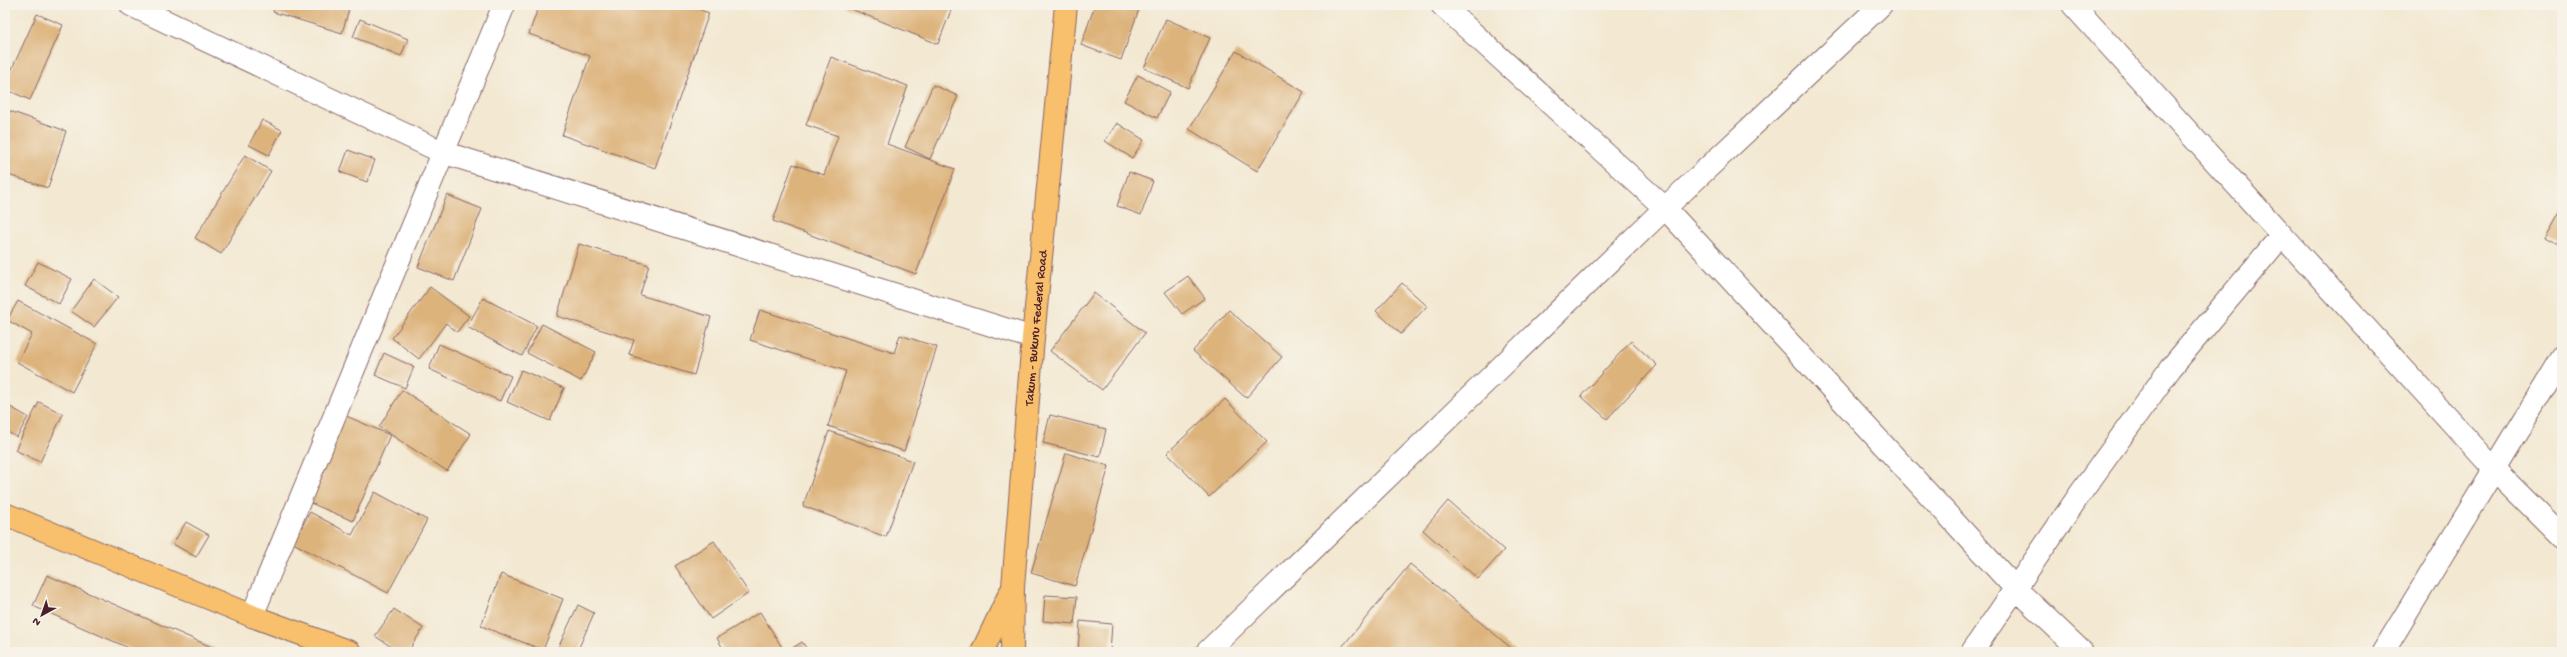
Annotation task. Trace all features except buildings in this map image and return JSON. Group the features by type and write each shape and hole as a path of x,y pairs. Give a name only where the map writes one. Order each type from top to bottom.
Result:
{"main road":[{"name":"Takum - Bukuru Federal Road","path":"1012,652 1013,587 1034,338 1066,5"},
{"path":"5,514 252,616 350,652"},
{"path":"982,652 1013,587"}],"street":[{"path":"131,5 442,152 1034,338"},
{"path":"252,616 442,152 504,5"},
{"path":"1442,5 1665,208 2016,589 2082,652"},
{"path":"1207,652 1665,208 1881,5"},
{"path":"2073,5 2494,469 2562,537"},
{"path":"1972,652 2080,494 2170,369 2282,235"},
{"path":"2383,652 2562,358"}]}
